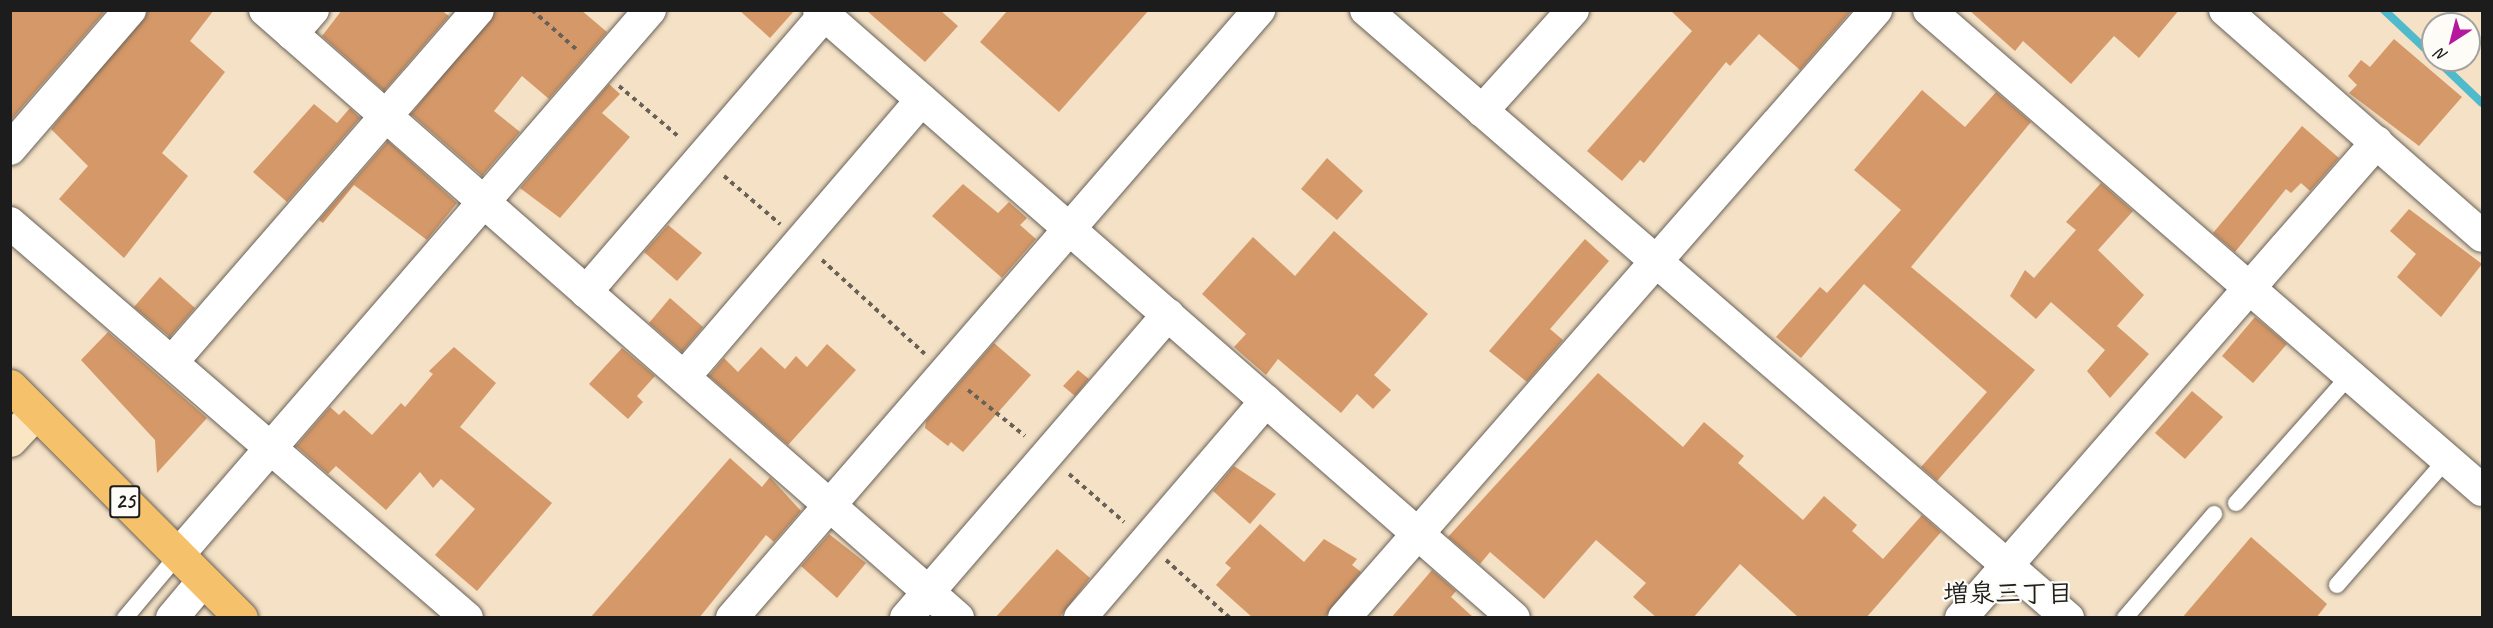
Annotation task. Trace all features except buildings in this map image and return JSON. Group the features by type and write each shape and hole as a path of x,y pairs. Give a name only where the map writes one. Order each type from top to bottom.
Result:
{"main road":[{"name":"25","path":"10,386 241,618"}],"street":[{"path":"10,149 130,10"},
{"path":"265,10 958,618"},
{"path":"292,34 312,10"},
{"path":"172,362 478,10"},
{"path":"178,555 650,10"},
{"path":"732,618 1258,10"},
{"path":"1366,10 2068,618"},
{"path":"1482,111 1573,10"},
{"path":"1344,618 1876,10"},
{"path":"1929,10 2250,286 2482,490"},
{"path":"2225,10 2482,236"},
{"path":"586,292 821,13 1514,618"},
{"path":"684,377 921,99"},
{"path":"1961,618 2377,142"},
{"path":"10,223 272,447 466,618"},
{"path":"906,618 1168,315"},
{"path":"1080,618 1266,401"},
{"path":"10,440 36,412"},
{"path":"172,618 203,581"}],"lane":[{"path":"2236,503 2351,374"},
{"path":"2337,585 2447,459"},
{"path":"2125,618 2214,514"},
{"path":"124,618 178,555"}],"path":[{"path":"532,10 800,241 945,372 1048,454 1230,618"}],"waterway":[{"path":"2384,10 2421,45"},
{"path":"2450,72 2482,103"}],"district":[{"name":"増泉三丁目","path":"2008,594"}]}
